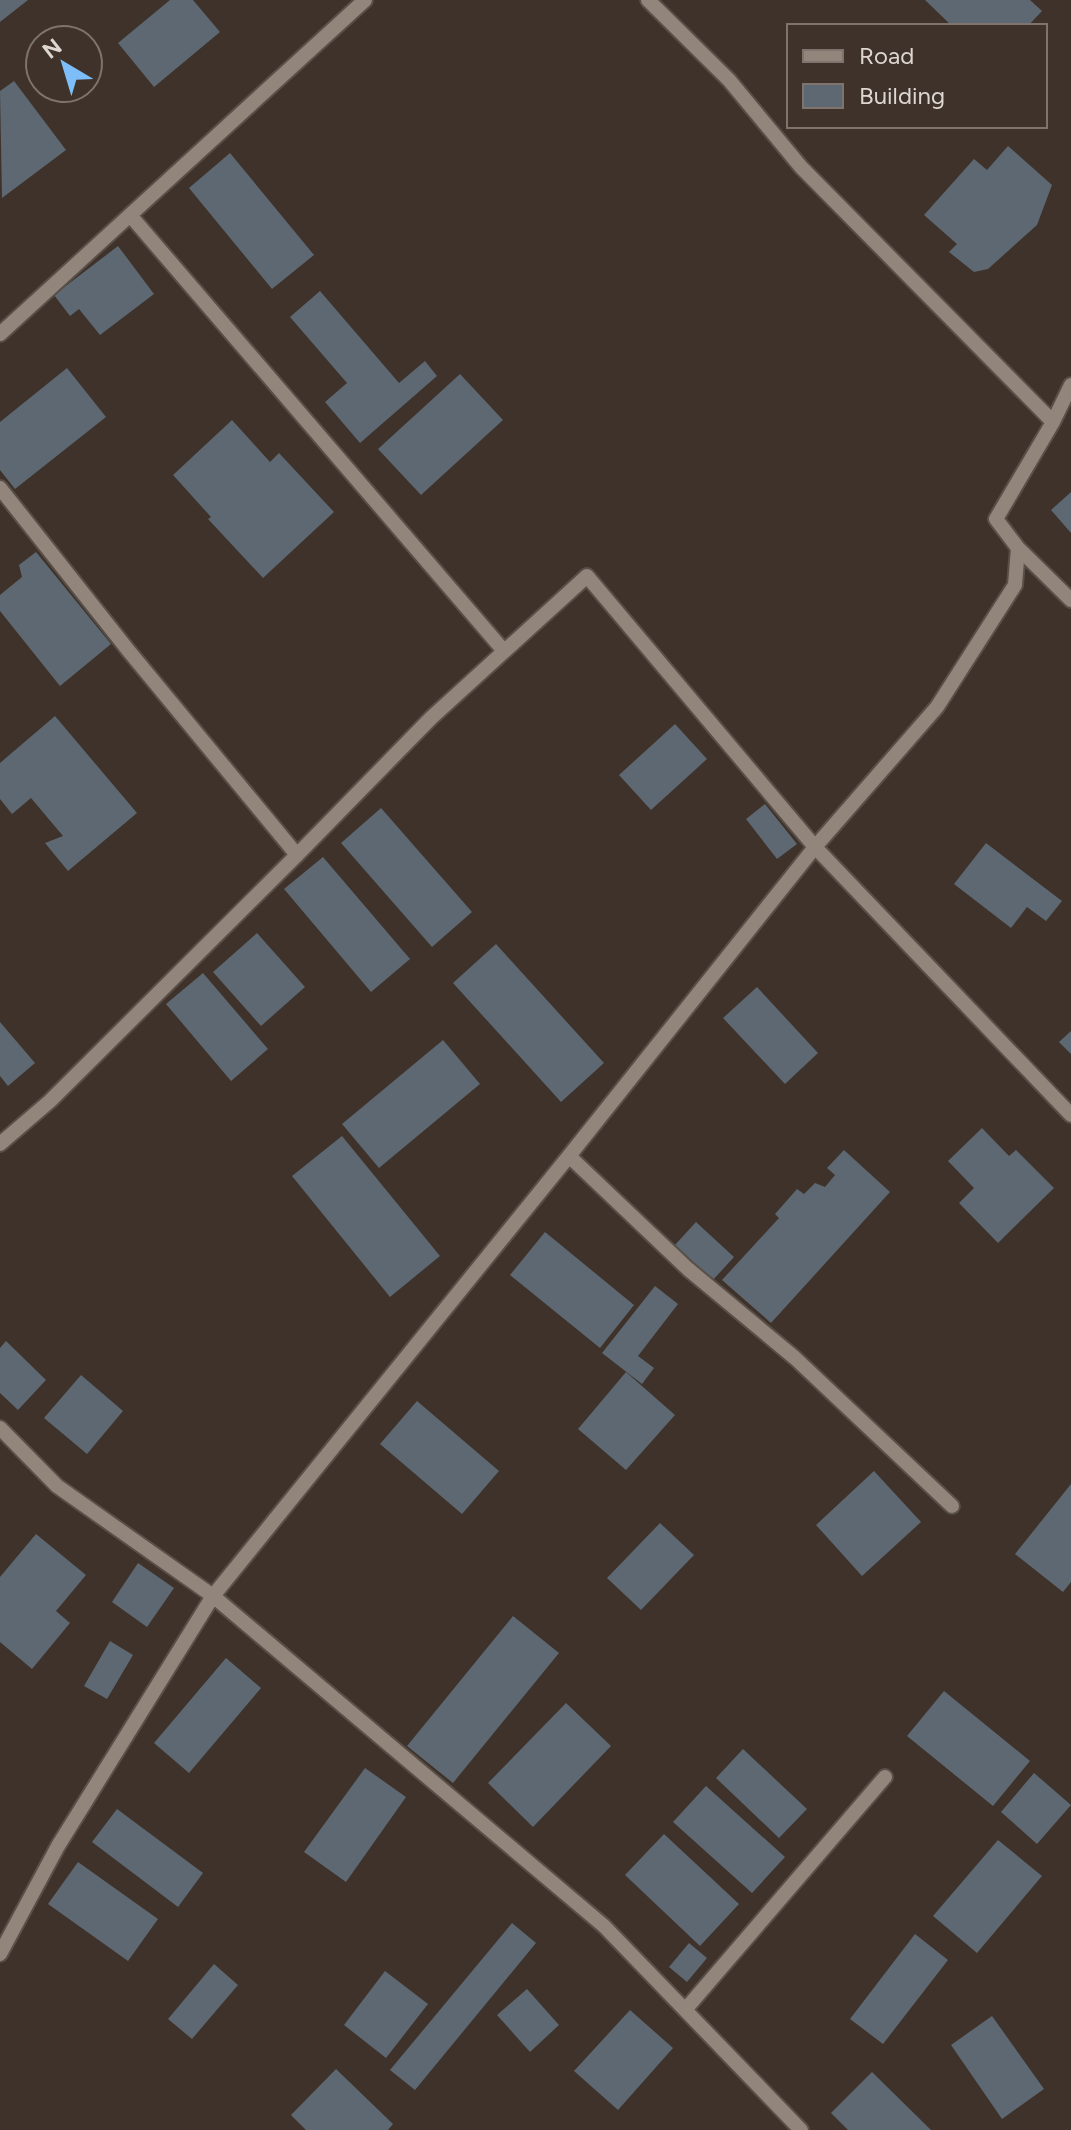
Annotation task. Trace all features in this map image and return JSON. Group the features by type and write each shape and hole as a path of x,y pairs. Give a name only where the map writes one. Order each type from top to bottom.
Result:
{"street":[{"path":"0,334 365,0"},
{"path":"648,0 729,80 801,167 1053,422"},
{"path":"130,215 504,651"},
{"path":"1071,385 996,519 1018,548 1071,600"},
{"path":"0,488 297,855"},
{"path":"0,1954 58,1846 213,1596 815,847 937,707 1015,585 1018,548"},
{"path":"0,1144 50,1101 431,718 587,576 815,847 1071,1115"},
{"path":"569,1156 688,1269 795,1358 952,1506"},
{"path":"0,1428 57,1486 213,1596 604,1926 801,2130"},
{"path":"685,2010 885,1777"}],"building":[{"path":"0,0 28,0 0,22"},
{"path":"170,0 193,0 220,32 154,87 118,43"},
{"path":"925,0 1030,0 1042,11 1030,24 950,24"},
{"path":"14,81 24,94 24,104 31,104 66,150 2,198 0,91"},
{"path":"1008,146 1052,185 1037,225 988,269 974,272 949,252 957,244 924,215 974,159 987,170"},
{"path":"230,153 314,255 272,289 189,188"},
{"path":"118,246 154,294 100,335 79,309 70,316 54,295"},
{"path":"320,291 399,383 425,361 437,376 360,443 325,402 347,383 290,317"},
{"path":"67,368 106,417 15,489 0,470 0,422"},
{"path":"460,374 503,420 421,495 378,449"},
{"path":"232,420 270,462 279,453 334,512 263,578 208,519 211,517 173,475"},
{"path":"1071,492 1071,533 1051,510"},
{"path":"36,552 111,644 60,686 0,611 0,595 22,577 19,565"},
{"path":"55,716 137,813 68,871 45,843 63,836 31,798 12,814 0,799 0,763"},
{"path":"675,724 707,759 651,810 619,775"},
{"path":"765,804 797,844 777,859 746,819"},
{"path":"381,808 472,912 432,947 341,843"},
{"path":"986,843 1062,901 1046,921 1027,907 1011,928 954,884"},
{"path":"323,857 410,959 371,992 284,889"},
{"path":"257,933 305,987 261,1026 213,972"},
{"path":"496,944 604,1063 561,1102 453,983"},
{"path":"203,973 268,1049 231,1081 166,1004"},
{"path":"757,987 818,1053 785,1084 723,1018"},
{"path":"0,1022 35,1063 8,1086 0,1076"},
{"path":"1071,1031 1071,1054 1059,1042"},
{"path":"443,1040 480,1084 379,1168 342,1124"},
{"path":"982,1128 1009,1156 1016,1150 1054,1188 998,1243 959,1203 974,1188 948,1161"},
{"path":"342,1136 440,1256 390,1297 292,1176"},
{"path":"844,1150 890,1192 771,1323 722,1280 779,1218 775,1214 797,1189 804,1194 815,1183 825,1187 835,1175 827,1168"},
{"path":"696,1222 734,1257 712,1281 674,1246"},
{"path":"545,1232 634,1305 600,1348 510,1275"},
{"path":"655,1286 678,1304 638,1356 654,1368 642,1384 602,1353"},
{"path":"6,1341 46,1380 18,1410 0,1393 0,1348"},
{"path":"626,1372 675,1415 626,1470 578,1429"},
{"path":"81,1375 123,1411 87,1454 44,1418"},
{"path":"417,1401 499,1471 462,1514 380,1444"},
{"path":"874,1471 921,1522 862,1576 816,1525"},
{"path":"1071,1484 1071,1582 1063,1592 1015,1554"},
{"path":"660,1523 694,1555 641,1610 607,1578"},
{"path":"36,1534 86,1575 56,1611 70,1623 32,1669 0,1642 0,1577"},
{"path":"138,1563 174,1588 147,1627 112,1602"},
{"path":"513,1616 559,1653 453,1783 407,1746"},
{"path":"110,1641 133,1655 107,1699 84,1686"},
{"path":"226,1658 261,1688 189,1773 154,1743"},
{"path":"944,1691 1030,1761 993,1806 907,1736"},
{"path":"566,1703 611,1746 533,1827 488,1783"},
{"path":"743,1749 807,1809 779,1838 716,1778"},
{"path":"365,1768 406,1797 346,1882 304,1852"},
{"path":"1034,1773 1071,1805 1037,1844 1001,1812"},
{"path":"706,1786 785,1857 752,1893 673,1822"},
{"path":"117,1809 203,1873 178,1907 92,1842"},
{"path":"664,1834 739,1904 700,1946 625,1875"},
{"path":"998,1840 1042,1876 977,1953 933,1916"},
{"path":"78,1862 158,1919 128,1961 48,1904"},
{"path":"512,1923 536,1943 415,2090 390,2070"},
{"path":"915,1934 948,1960 883,2044 850,2019"},
{"path":"689,1943 707,1958 687,1982 669,1967"},
{"path":"214,1964 238,1985 192,2039 168,2019"},
{"path":"385,1971 428,2004 386,2058 344,2025"},
{"path":"527,1989 559,2025 530,2052 497,2015"},
{"path":"630,2010 673,2048 618,2110 574,2071"},
{"path":"992,2016 1044,2089 1002,2119 951,2045"},
{"path":"336,2069 393,2124 388,2130 306,2130 291,2115"},
{"path":"872,2072 931,2130 848,2130 831,2113"}]}
